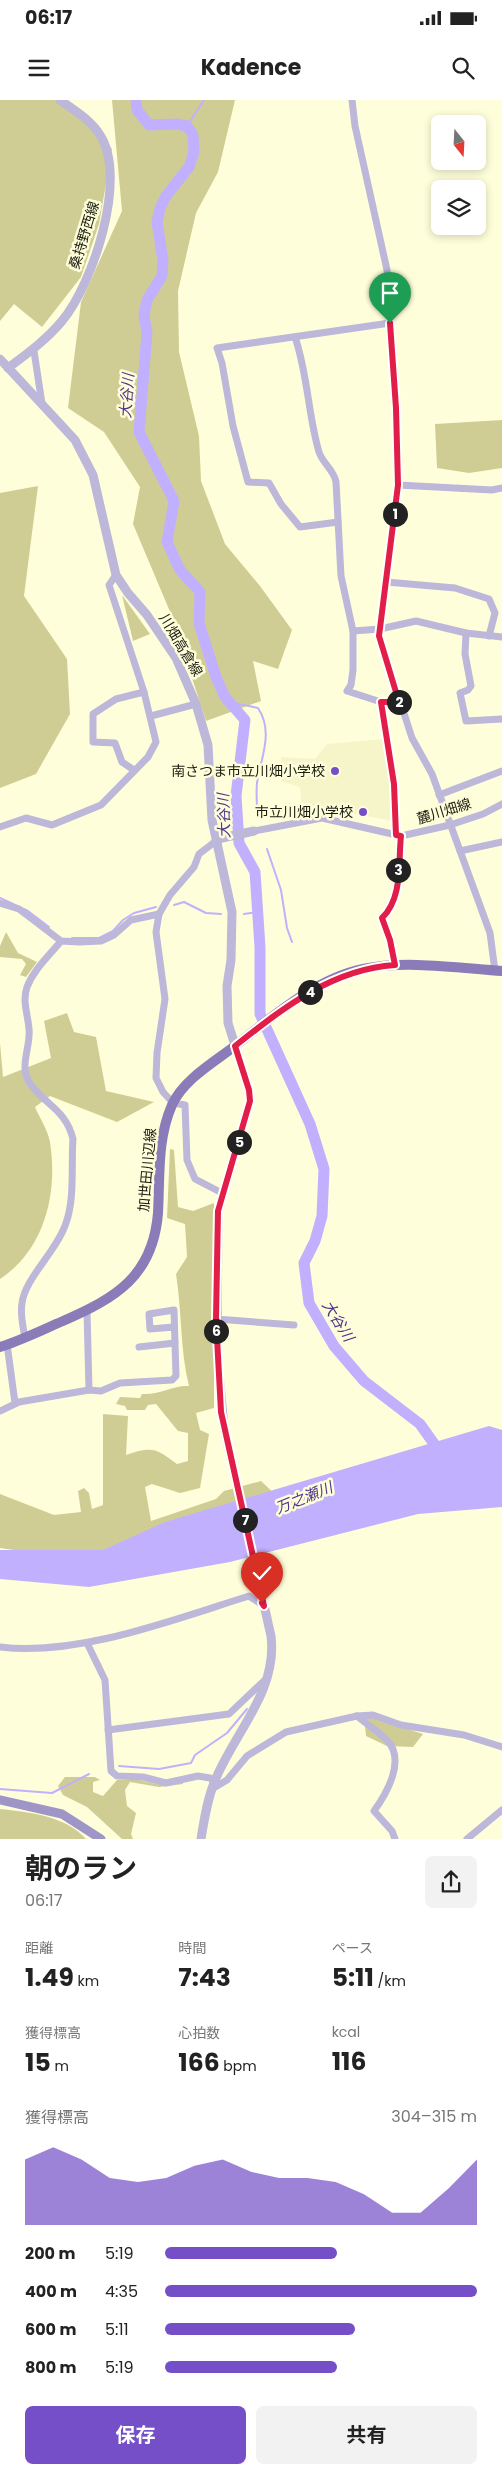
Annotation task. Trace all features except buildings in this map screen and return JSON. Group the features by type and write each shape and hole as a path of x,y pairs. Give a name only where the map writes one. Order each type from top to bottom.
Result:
{"main road":[{"name":"加世田川辺線","path":"4,1345 87,1311 112,1297 129,1283 149,1254 158,1214 161,1138 173,1102 201,1071 238,1043 324,984 342,975 362,969 395,965 499,971"},
{"path":"0,1800 62,1814 101,1839"}],"street":[{"name":"桑持野西線","path":"8,368 34,351 64,319 78,296 102,232 111,184 110,164 100,134 89,121 60,100"},
{"path":"352,100 355,126 386,270 398,435 398,485 380,629 383,653 412,738 428,765 490,933 499,971"},
{"path":"338,522 300,527 281,504 269,483 248,482 233,426 222,363 217,348 390,323"},
{"path":"295,337 301,354 319,452 335,477 342,588 352,630 354,670 351,685 347,691 381,702 399,702"},
{"path":"34,351 42,404"},
{"name":"川畑高倉線","path":"0,359 75,440 93,475 116,575 128,593 147,615 176,658 196,704 208,745 212,820 219,840 232,912 233,936 227,1002 228,1023 238,1043 250,1101 218,1211 216,1319 221,1412 273,1648 269,1676 213,1786 201,1839"},
{"path":"398,485 492,490 502,488"},
{"path":"0,827 26,818 52,825 101,805 148,757 156,742 144,692 109,585 116,575"},
{"path":"386,582 455,588 489,599 495,613 489,636"},
{"path":"352,630 380,629 416,621 466,633 502,637"},
{"path":"466,633 465,654 471,686 468,690 460,692 466,722 502,719"},
{"path":"134,770 122,762 115,743 93,742 93,714 116,699 144,692"},
{"path":"381,702 394,784 398,836 397,890 390,911 382,918 390,940 395,965"},
{"path":"150,716 196,704"},
{"path":"439,795 491,777 502,771"},
{"name":"麓川畑線","path":"219,840 322,818 398,836 450,825 483,814 502,804"},
{"path":"219,840 199,854 194,867 170,895 159,914 156,932 165,999 156,1052 156,1078 163,1092 173,1102 185,1105 187,1160 195,1179 222,1193"},
{"path":"460,851 502,842"},
{"path":"0,903 19,909 61,941 101,942 114,935 131,920 159,914"},
{"path":"24,1338 21,1315 25,1291 54,1248 64,1230 69,1212 73,1139 71,1129 52,1104 30,1083 25,1065 30,1031 25,994 33,973 61,941"},
{"path":"87,1311 90,1390"},
{"path":"216,1319 294,1325"},
{"path":"0,1411 15,1403 90,1390 107,1389 120,1383 172,1380 176,1376 174,1327"},
{"path":"139,1347 175,1343"},
{"path":"4,1345 15,1403"},
{"path":"0,1646 19,1649 87,1643 249,1596 264,1606"},
{"path":"87,1643 105,1680 110,1771 117,1776 143,1777 166,1783 198,1776 210,1778 213,1786 227,1780 247,1756 286,1732 357,1716 373,1716 401,1725 464,1735 502,1746"},
{"path":"108,1730 229,1714 260,1682 269,1676"},
{"path":"357,1716 388,1741 396,1760 392,1777 374,1811 392,1831 396,1839"},
{"path":"467,1839 502,1810"}],"shaded area":[{"path":"0,100 67,100 112,149 99,224 81,277 42,327 14,304 0,321"},
{"path":"112,100 235,100 218,172 196,213 178,291 179,352 199,436 201,481 225,544 260,586 292,630 278,669 253,661 261,701 206,721 171,614 133,524 140,487 104,432 68,408 81,302 122,211"},
{"path":"502,420 502,468 469,473 437,468 435,424"},
{"path":"38,486 24,596 67,659 70,714 36,774 0,788 0,493"},
{"path":"122,595 150,634 133,641"},
{"name":"南さつま市立川畑小学校","path":"383,739 389,761 393,821 356,814 302,812 300,787 281,781 281,757 315,759 327,744"},
{"path":"6,932 18,953 37,962 26,977 20,975 26,964 22,959 0,957 0,946"},
{"path":"67,1013 74,1032 96,1037 106,1091 154,1102 117,1122 50,1096 35,1107 50,1142 52,1181 50,1200 38,1236 28,1252 15,1267 0,1279 0,1043 3,1077 51,1058 44,1021"},
{"path":"170,1149 174,1150 178,1207 193,1211 214,1203 214,1408 196,1413 200,1430 209,1434 200,1488 180,1493 152,1484 145,1487 151,1521 216,1499 224,1491 261,1481 281,1500 100,1563 0,1548 0,1494 54,1515 81,1512 78,1491 84,1488 89,1493 92,1509 103,1505 103,1414 128,1416 126,1455 142,1450 153,1450 177,1464 188,1461 188,1433 178,1431 156,1404 148,1405 145,1410 127,1410 125,1406 116,1404 120,1397 140,1398 142,1394 189,1386 184,1359 176,1274 187,1257 185,1224 167,1218"},
{"path":"364,1717 370,1717 423,1734 413,1747 387,1746 366,1736"},
{"path":"65,1777 95,1777 100,1780 93,1782 93,1792 103,1796 117,1780 139,1780 160,1785 182,1781 183,1784 159,1787 130,1782 125,1790 127,1806 136,1813 131,1834 133,1839 122,1839 87,1807 63,1795 58,1786"},
{"path":"0,1809 46,1816 58,1820 78,1831 86,1839 0,1839"}],"water":[{"name":"万之瀬川","path":"489,1426 502,1430 502,1507 418,1514 230,1562 89,1587 0,1579 0,1550 103,1550 165,1522"}],"waterway":[{"name":"大谷川","path":"136,100 137,110 149,125 177,124 187,126 193,135 194,152 189,167 166,196 160,208 157,222 163,260 162,276 147,300 144,315 147,333 139,432 174,501 167,542 180,570 200,592 199,623 216,677 225,697 245,720 236,796 239,843 255,872 260,947 260,1014 310,1124 324,1169 322,1216 315,1241 304,1263 309,1303 334,1346 364,1381 420,1424 442,1455"},
{"path":"187,126 204,100"},
{"path":"229,702 258,708 263,717 266,735 257,783 257,810"},
{"path":"267,849 281,890 287,928 292,942"},
{"path":"0,898 28,911 49,927"},
{"path":"174,905 184,902 206,913 221,914"},
{"path":"72,938 99,938 113,931 123,920 134,913 156,907"},
{"path":"244,914 258,912"},
{"path":"119,1766 159,1769 191,1763 195,1755 227,1733 247,1709"},
{"path":"0,1789 52,1793 89,1774"}],"place":[{"name":"南さつま市立川畑小学校","path":"335,771"},
{"name":"市立川畑小学校","path":"363,812"}],"route":[{"path":"262,1603 264,1606 236,1484 219,1395 216,1319 218,1211 250,1101 249,1090 235,1046 305,995 324,984 342,975 362,969 395,965 390,940 382,918 390,911 397,890 401,836 396,835 394,784 385,737 381,702 399,702 379,636 399,465 390,323"}]}
